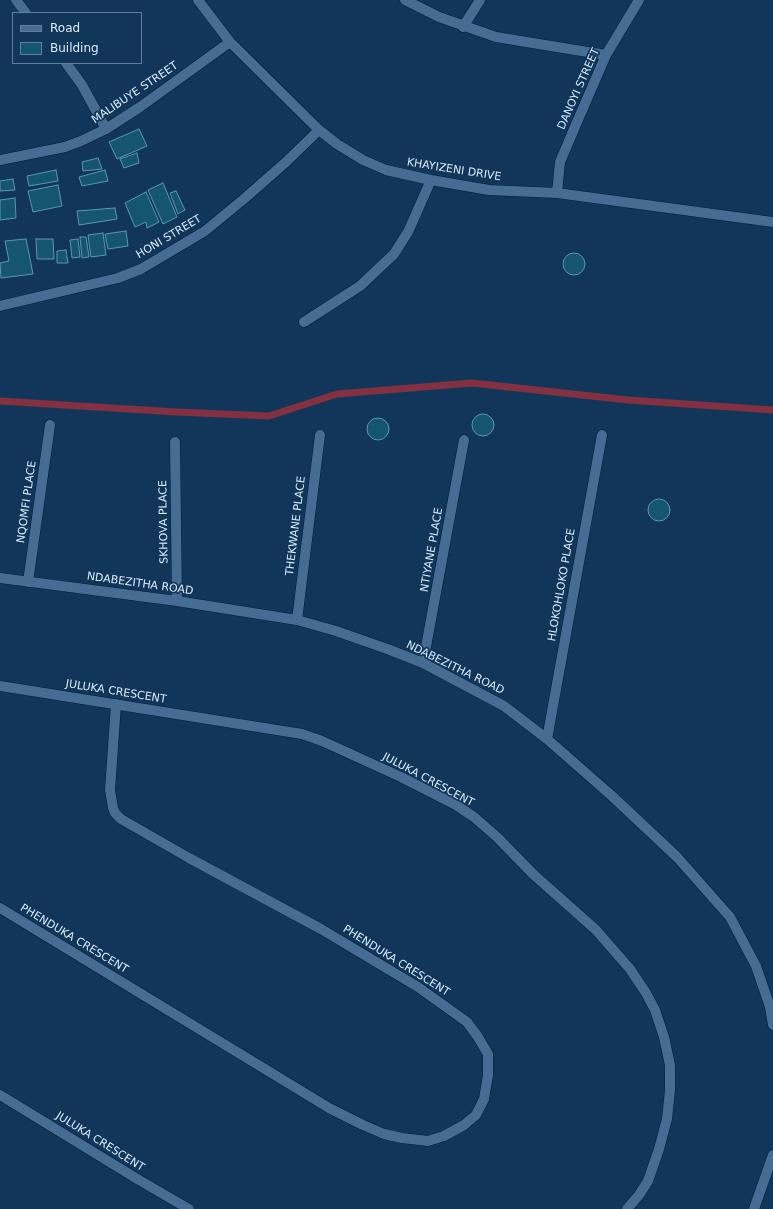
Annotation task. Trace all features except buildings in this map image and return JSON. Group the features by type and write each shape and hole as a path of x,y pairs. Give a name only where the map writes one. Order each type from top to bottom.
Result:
{"street":[{"path":"16,0 25,12"},
{"name":"KHAYIZENI DRIVE","path":"198,0 230,42 320,130 337,144 363,160 386,170 488,190 557,193 773,222"},
{"path":"405,0 463,27 496,37 606,55"},
{"path":"463,27 480,0"},
{"name":"DANOYI STREET","path":"557,193 560,162 606,55 639,0"},
{"name":"MALIBUYE STREET","path":"0,160 65,147 106,129 230,42"},
{"path":"67,64 82,85 106,129"},
{"name":"HONI STREET","path":"0,306 118,278 141,269 205,231 251,193 320,130"},
{"path":"304,322 360,286 394,254 408,232 431,180"},
{"name":"NQOMFI PLACE","path":"28,582 50,425"},
{"name":"THEKWANE PLACE","path":"297,620 320,435"},
{"name":"HLOKOHLOKO PLACE","path":"546,739 602,435"},
{"name":"NTIYANE PLACE","path":"423,663 464,440"},
{"name":"SKHOVA PLACE","path":"175,442 177,601"},
{"name":"NDABEZITHA ROAD","path":"0,578 177,601 297,620 336,631 423,663 504,706 546,739 612,796 677,857 730,917 756,966 770,1006 773,1025"},
{"name":"JULUKA CRESCENT","path":"0,686 302,734 322,741 401,777 456,805 474,817 498,838 533,874 596,930 630,969 655,1010 664,1037 670,1066 670,1090 667,1119 659,1149 648,1180 639,1195 627,1209"},
{"name":"PHENDUKA CRESCENT","path":"0,908 329,1108 384,1134 428,1141 444,1136 464,1125 476,1115 484,1100 488,1075 488,1054 478,1036 467,1022 418,987 321,929 189,858 121,819 115,813 110,790 116,704"},
{"name":"JULUKA CRESCENT","path":"0,1095 189,1209"},
{"path":"754,1209 773,1155"}],"waterway":[{"path":"0,401 269,416 337,394 472,383 628,400 773,410"}]}
